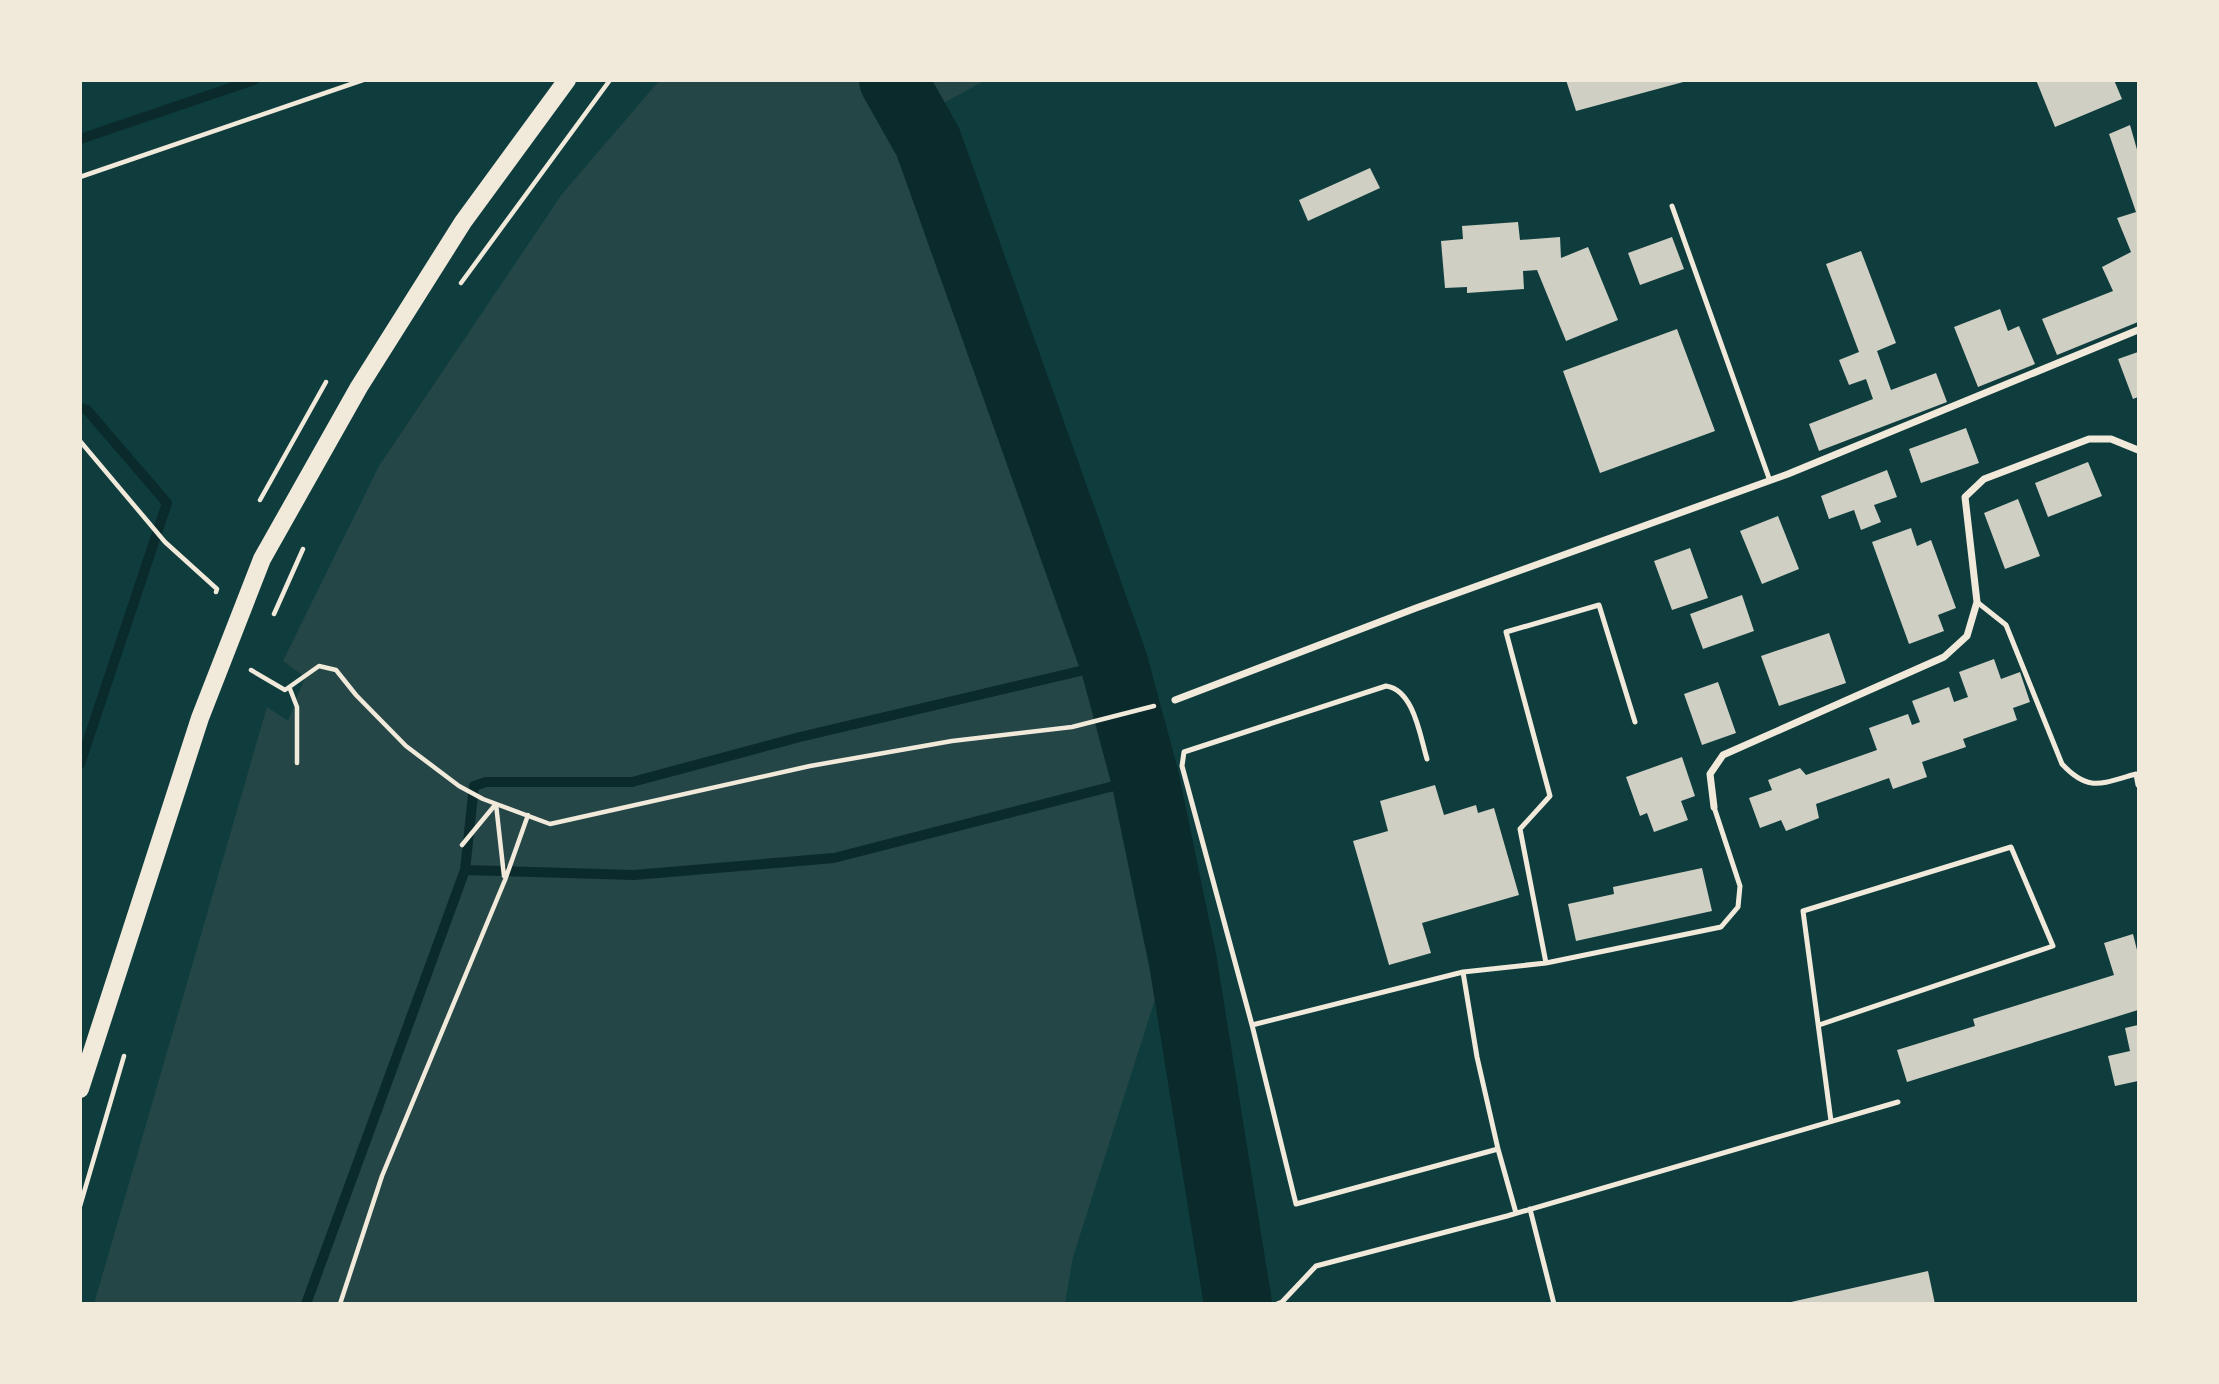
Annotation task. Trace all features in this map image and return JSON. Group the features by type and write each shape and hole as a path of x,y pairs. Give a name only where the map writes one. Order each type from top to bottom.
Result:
{"main road":[{"path":"80,1089 200,718 262,559 359,387 463,222 567,80"}],"street":[{"path":"1175,700 1416,608 1770,481 2138,330"},
{"path":"1714,807 1710,774 1723,755 1944,657 1967,636 1977,602 1965,497 1984,479 2089,439 2111,439 2138,450"}],"lane":[{"path":"1672,206 1770,481"},
{"path":"1977,602 2006,625 2062,764 2076,779 2091,785 2136,774 2138,785"},
{"path":"1546,963 1520,829 1550,796 1506,632 1599,605 1634,722"},
{"path":"1427,759 1407,701 1394,687 1386,686 1184,752 1182,766 1252,1025 1296,1204 1498,1149"},
{"path":"1252,1025 1463,972 1546,963 1721,927 1738,907 1740,886 1714,807"},
{"path":"1819,1025 2053,946 2011,847 1803,911 1831,1121"},
{"path":"1463,972 1477,1057 1516,1213"},
{"path":"1279,1303 1316,1266 1516,1213 1898,1102"},
{"path":"1530,1209 1554,1304"}],"path":[{"path":"80,177 363,80"},
{"path":"453,295 506,218 610,80"},
{"path":"80,441 166,542 218,589 213,600"},
{"path":"271,621 309,539"},
{"path":"246,682 256,657"},
{"path":"251,670 285,690 290,689 302,676 318,666 336,670 356,695 406,746 459,786 483,799 550,824 810,766 952,741 1105,721 1143,709"},
{"path":"290,689 297,707 297,763"},
{"path":"463,845 496,804"},
{"path":"496,804 505,880"},
{"path":"340,1304 382,1176 505,880 528,815"},
{"path":"80,1206 125,1051"}],"shaded area":[{"path":"659,81 984,81 897,128 987,346 1101,704 1163,974 1073,1257 1065,1303 94,1304 267,707 288,721 305,677 283,661 379,466 562,194"}],"building":[{"path":"1566,80 1687,80 1687,81 1576,111"},
{"path":"2036,80 2114,80 2122,99 2055,127"},
{"path":"2130,125 2138,153 2138,322 2057,355 2042,319 2113,291 2102,267 2131,252 2117,218 2136,212 2109,134"},
{"path":"1370,168 1380,188 1308,221 1299,200"},
{"path":"1518,222 1520,240 1560,237 1561,258 1588,247 1618,320 1566,341 1537,270 1523,271 1524,289 1467,293 1467,287 1445,288 1441,241 1463,239 1462,226"},
{"path":"1672,237 1684,269 1640,285 1628,253"},
{"path":"1861,251 1896,343 1877,351 1891,390 1936,373 1947,402 1819,451 1809,424 1873,399 1866,379 1849,385 1839,360 1859,352 1826,264"},
{"path":"2000,309 2008,331 2019,326 2035,364 1978,387 1954,327"},
{"path":"1677,329 1715,431 1600,473 1563,371"},
{"path":"2138,352 2138,397 2133,399 2118,359"},
{"path":"1966,428 1979,463 1921,483 1909,449"},
{"path":"2088,462 2102,496 2048,517 2035,483"},
{"path":"1887,470 1897,497 1874,505 1881,522 1861,530 1854,510 1829,519 1821,496"},
{"path":"2018,499 2040,556 2005,569 1984,513"},
{"path":"1778,516 1799,569 1762,584 1740,531"},
{"path":"1911,528 1917,546 1931,540 1956,608 1938,615 1944,631 1909,644 1872,542"},
{"path":"1690,548 1708,598 1672,610 1654,561"},
{"path":"1742,595 1754,631 1703,649 1690,614"},
{"path":"1829,633 1846,683 1779,706 1761,656"},
{"path":"1994,659 2001,679 2020,672 2030,702 2013,708 2017,720 1963,739 1966,747 1922,762 1927,777 1893,789 1889,778 1816,804 1819,818 1786,831 1781,820 1760,828 1749,798 1772,790 1768,780 1800,768 1806,775 1877,750 1869,728 1908,714 1912,725 1920,722 1912,701 1949,687 1954,702 1968,697 1959,672"},
{"path":"1718,682 1736,733 1702,745 1684,694"},
{"path":"1682,757 1695,796 1681,801 1688,820 1654,832 1647,813 1640,816 1626,777"},
{"path":"1435,785 1444,815 1476,805 1478,813 1494,808 1519,895 1422,923 1431,953 1389,965 1353,841 1388,831 1380,801"},
{"path":"1702,868 1712,911 1576,941 1568,904 1614,894 1613,887"},
{"path":"2133,934 2138,954 2138,1010 1907,1082 1897,1050 1975,1026 1973,1019 2114,975 2104,943"},
{"path":"2138,1025 2138,1081 2115,1086 2108,1056 2130,1051 2125,1028"},
{"path":"1928,1271 1935,1304 1791,1302"}],"waterway":[{"path":"80,139 254,80"},
{"path":"893,80 928,142 1114,663 1145,778 1183,962 1238,1304"},
{"path":"80,408 87,410 167,503 80,764"},
{"path":"306,1304 465,870 474,786 486,782 632,782 800,737 1114,663"},
{"path":"465,870 634,875 834,858 1145,778"}]}
